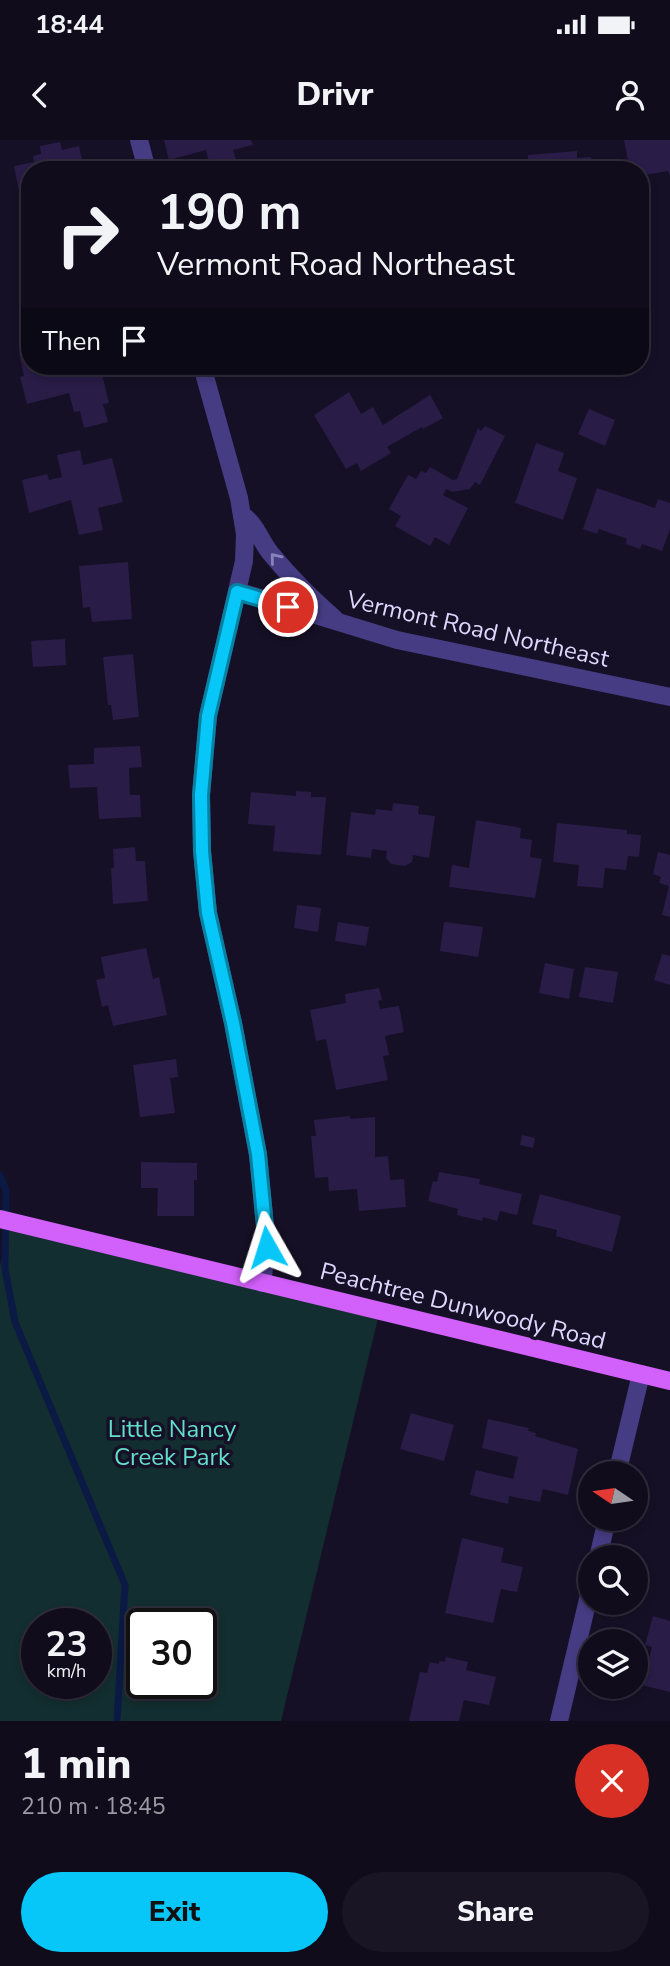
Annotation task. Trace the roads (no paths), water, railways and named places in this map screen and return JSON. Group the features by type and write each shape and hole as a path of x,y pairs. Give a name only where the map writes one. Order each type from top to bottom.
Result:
{"main road":[{"name":"Peachtree Dunwoody Road","path":"0,1219 670,1381"}],"street":[{"path":"139,140 145,161"},
{"path":"204,375 245,534 244,561 208,716 201,795 202,851 208,913 233,1023 258,1154 267,1247 262,1283"},
{"path":"242,515 249,519 269,552 296,582 340,623"},
{"name":"Vermont Road Northeast","path":"237,592 397,640 670,697"},
{"path":"620,1461 641,1374"},
{"path":"559,1721 584,1615"}],"waterway":[{"path":"0,1175 6,1191 5,1269 15,1322 125,1585 117,1721"}],"park label":[{"name":"Little Nancy Creek Park","path":"172,1443"}]}
